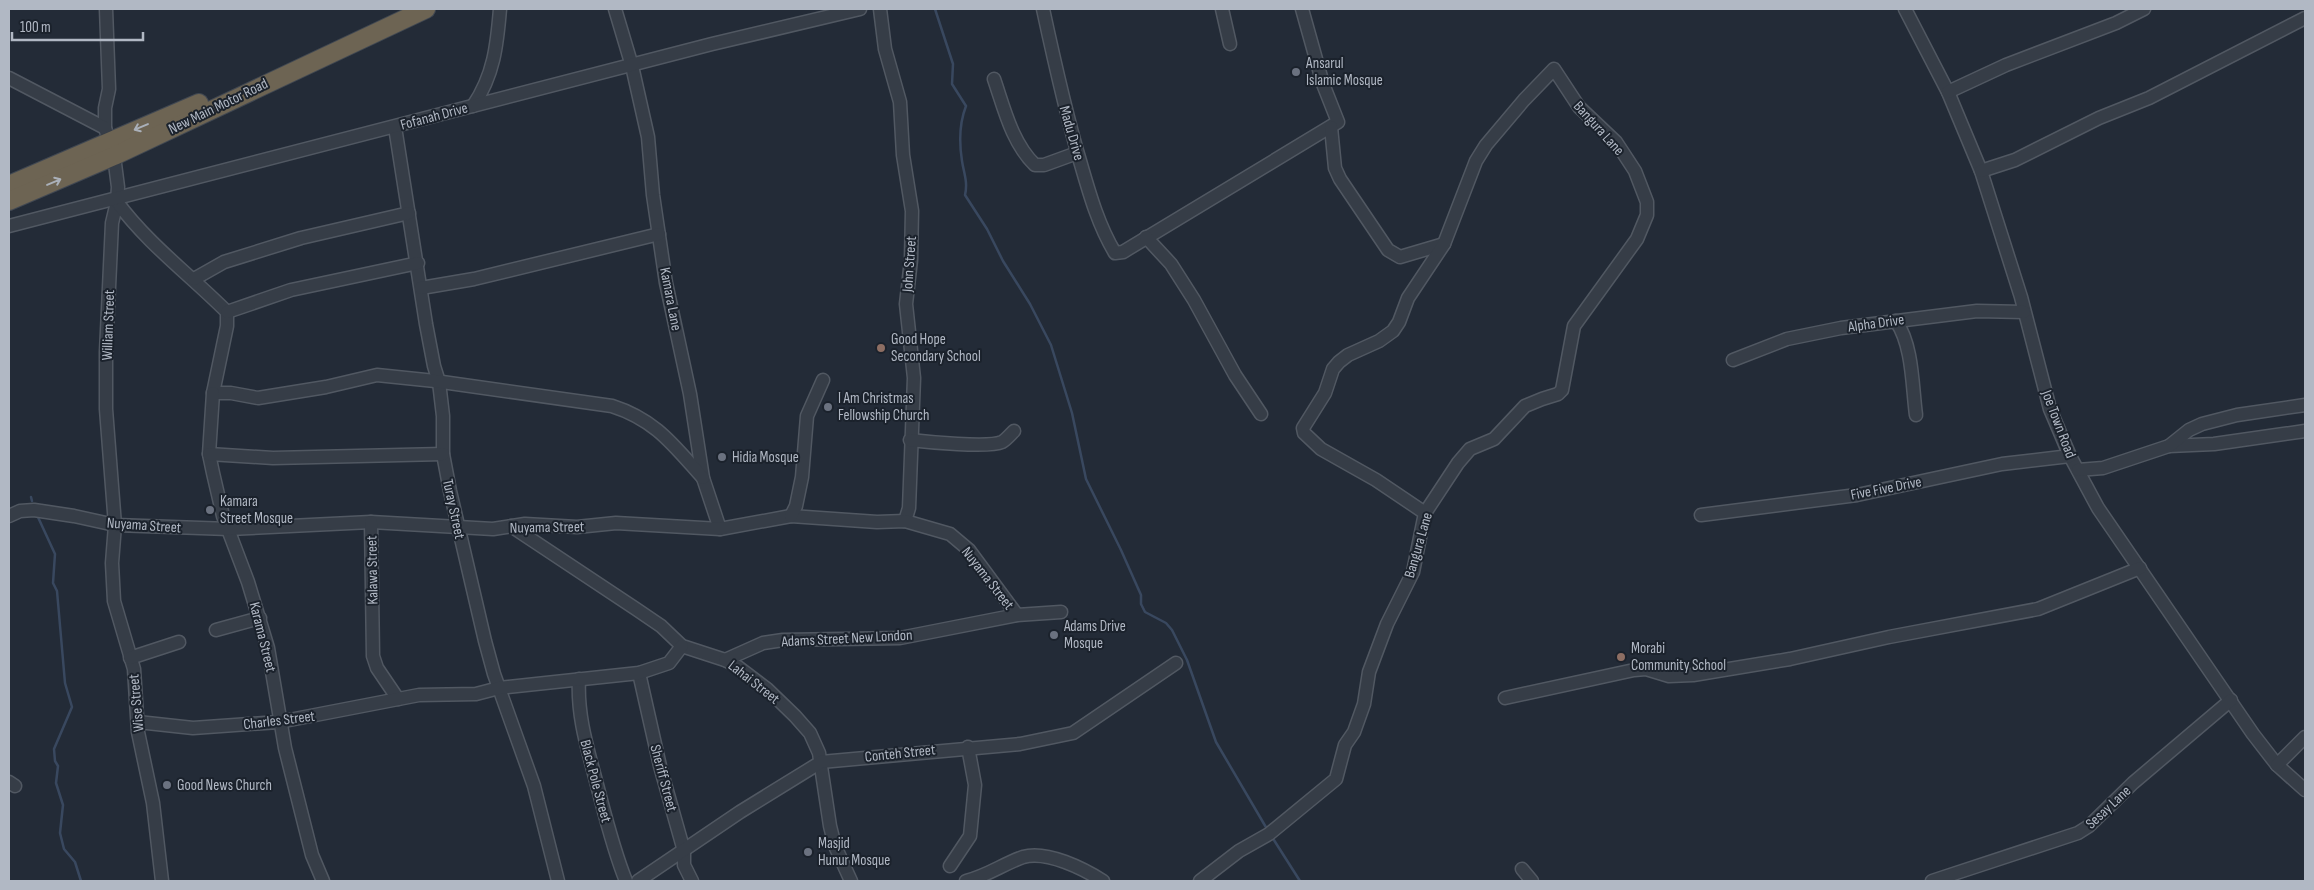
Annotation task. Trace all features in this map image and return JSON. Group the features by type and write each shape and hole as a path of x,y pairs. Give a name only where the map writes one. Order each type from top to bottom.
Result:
{"highway":[{"name":"New Main Motor Road","path":"9,201 110,142 410,9"},
{"name":"New Main Motor Road","path":"9,185 426,9"}],"street":[{"name":"William Street","path":"106,9 109,89 105,108 118,199 112,223 106,352 106,409 115,525"},
{"path":"473,106 485,89 490,74 500,9"},
{"name":"Kamara Lane","path":"615,9 632,66 650,151 653,195 666,283 690,394 703,478 720,530"},
{"name":"Fofanah Drive","path":"9,226 473,106 860,9"},
{"name":"John Street","path":"880,9 885,49 900,102 903,156 912,211 911,260 906,304 914,378 910,440 909,508 905,522"},
{"name":"Madu Drive","path":"1043,9 1062,100 1089,193 1108,242 1115,253 1123,252 1146,237"},
{"path":"1222,9 1230,44"},
{"path":"1261,414 1235,375 1171,264 1146,237 1338,122 1323,84 1302,9"},
{"name":"Joe Town Road","path":"1905,9 1948,92 1981,171 2024,312 2050,409 2070,456 2098,508 2253,734 2277,765 2305,790"},
{"path":"1948,92 2015,62 2116,23 2144,9"},
{"path":"1981,171 2015,160 2082,126 2149,98 2305,18"},
{"name":"Bangura Lane","path":"1200,881 1239,851 1269,834 1336,779 1345,745 1354,732 1364,704 1370,672 1384,632 1413,572 1425,513 1458,463 1470,449 1487,444 1494,439 1526,406 1542,398 1558,394 1562,390 1574,326 1637,239 1647,215 1647,202 1634,171 1616,142 1579,107 1554,69 1524,100 1486,145 1476,161 1444,244"},
{"path":"9,78 110,142"},
{"path":"994,79 1009,124 1025,156 1035,165 1044,165 1077,153"},
{"name":"Turay Street","path":"395,127 434,366 440,382 443,416 443,454 483,632 499,688 534,786 558,881"},
{"path":"1330,128 1335,168 1340,179 1388,250 1400,257 1444,244"},
{"path":"118,199 172,262 194,279 227,312 291,290 418,263"},
{"path":"194,279 224,262 301,238 409,213"},
{"path":"421,288 474,278 659,234"},
{"path":"1425,513 1376,480 1321,449 1304,432 1303,428 1325,393 1333,369 1339,362 1348,355 1379,341 1393,331 1405,310 1412,292 1444,244"},
{"name":"Alpha Drive","path":"1733,360 1787,339 1841,328 1977,311 2024,312"},
{"name":"Karama Street","path":"227,312 225,335 213,393 210,454 223,516 260,618 272,667 279,722 310,848 323,881"},
{"path":"1896,320 1902,329 1910,362 1916,415"},
{"path":"213,393 231,393 258,398 326,387 377,375 612,406 633,413 649,423 668,439 703,478"},
{"path":"791,516 796,506 802,477 808,416 823,380"},
{"path":"2169,446 2189,430 2202,424 2237,415 2305,405"},
{"path":"910,440 944,443 1002,442 1014,431"},
{"path":"2078,470 2103,468 2169,446 2214,444 2305,431"},
{"path":"210,454 273,458 443,454"},
{"name":"Five Five Drive","path":"1701,515 1857,495 2002,464 2070,456"},
{"name":"Nuyama Street","path":"9,516 20,511 34,510 115,525 229,529 370,522 432,524 459,528 493,529 525,524 577,527 616,524 720,530 791,516 905,522 950,534 969,550 1017,615"},
{"name":"Kalawa Street","path":"370,522 374,597 372,619 374,662 398,700"},
{"name":"Wise Street","path":"115,525 112,563 114,601 134,669 138,732 157,830 162,881"},
{"name":"Lahai Street","path":"511,526 661,626 682,646 725,660 767,688 795,716 810,734 819,752 830,826 835,846 851,881"},
{"path":"1505,698 1634,670 1646,669 1669,676 1693,675 1790,659 1889,637 2038,609 2140,568"},
{"name":"Adams Street New London","path":"725,660 763,643 783,640 900,638 1017,615 1061,612"},
{"path":"216,630 260,618"},
{"path":"130,658 179,642"},
{"name":"Charles Street","path":"138,722 193,728 279,722 419,695 476,694 499,688 639,673 669,663 682,646"},
{"name":"Conteh Street","path":"638,881 740,812 820,762 1020,744 1072,733 1176,663"},
{"name":"Sheriff Street","path":"639,673 660,766 684,851 684,865 692,881"},
{"name":"Black Pole Street","path":"579,679 578,696 581,727 610,838 626,881"},
{"name":"Sesay Lane","path":"1932,881 2078,834 2231,700"},
{"path":"2277,765 2305,737"},
{"path":"950,866 970,836 975,785 968,748"},
{"path":"966,881 983,877 1026,856 1040,855 1073,865 1103,881"},
{"path":"1522,869 1532,881"}],"waterway":[{"path":"935,9 953,64 952,84 966,106 962,120 960,140 966,182 965,195 987,229 1051,345 1072,413 1086,479 1141,595 1141,604 1145,612 1166,623 1172,630 1187,660 1216,742 1267,829"},
{"path":"31,497 32,501"},
{"path":"37,515 55,554 53,583 57,591 65,683 72,707 54,749 55,761 58,766 56,783 63,805 60,833 64,849 75,862 81,881"},
{"path":"1272,837 1300,881"}],"place":[{"name":"Ansarul Islamic Mosque","path":"1296,72"},
{"name":"Good Hope Secondary School","path":"881,348"},
{"name":"I Am Christmas Fellowship Church","path":"828,407"},
{"name":"Hidia Mosque","path":"722,457"},
{"name":"Kamara Street Mosque","path":"210,510"},
{"name":"Adams Drive Mosque","path":"1054,635"},
{"name":"Morabi Community School","path":"1621,657"},
{"name":"Good News Church","path":"167,785"},
{"name":"Masjid Hunur Mosque","path":"808,852"}]}
